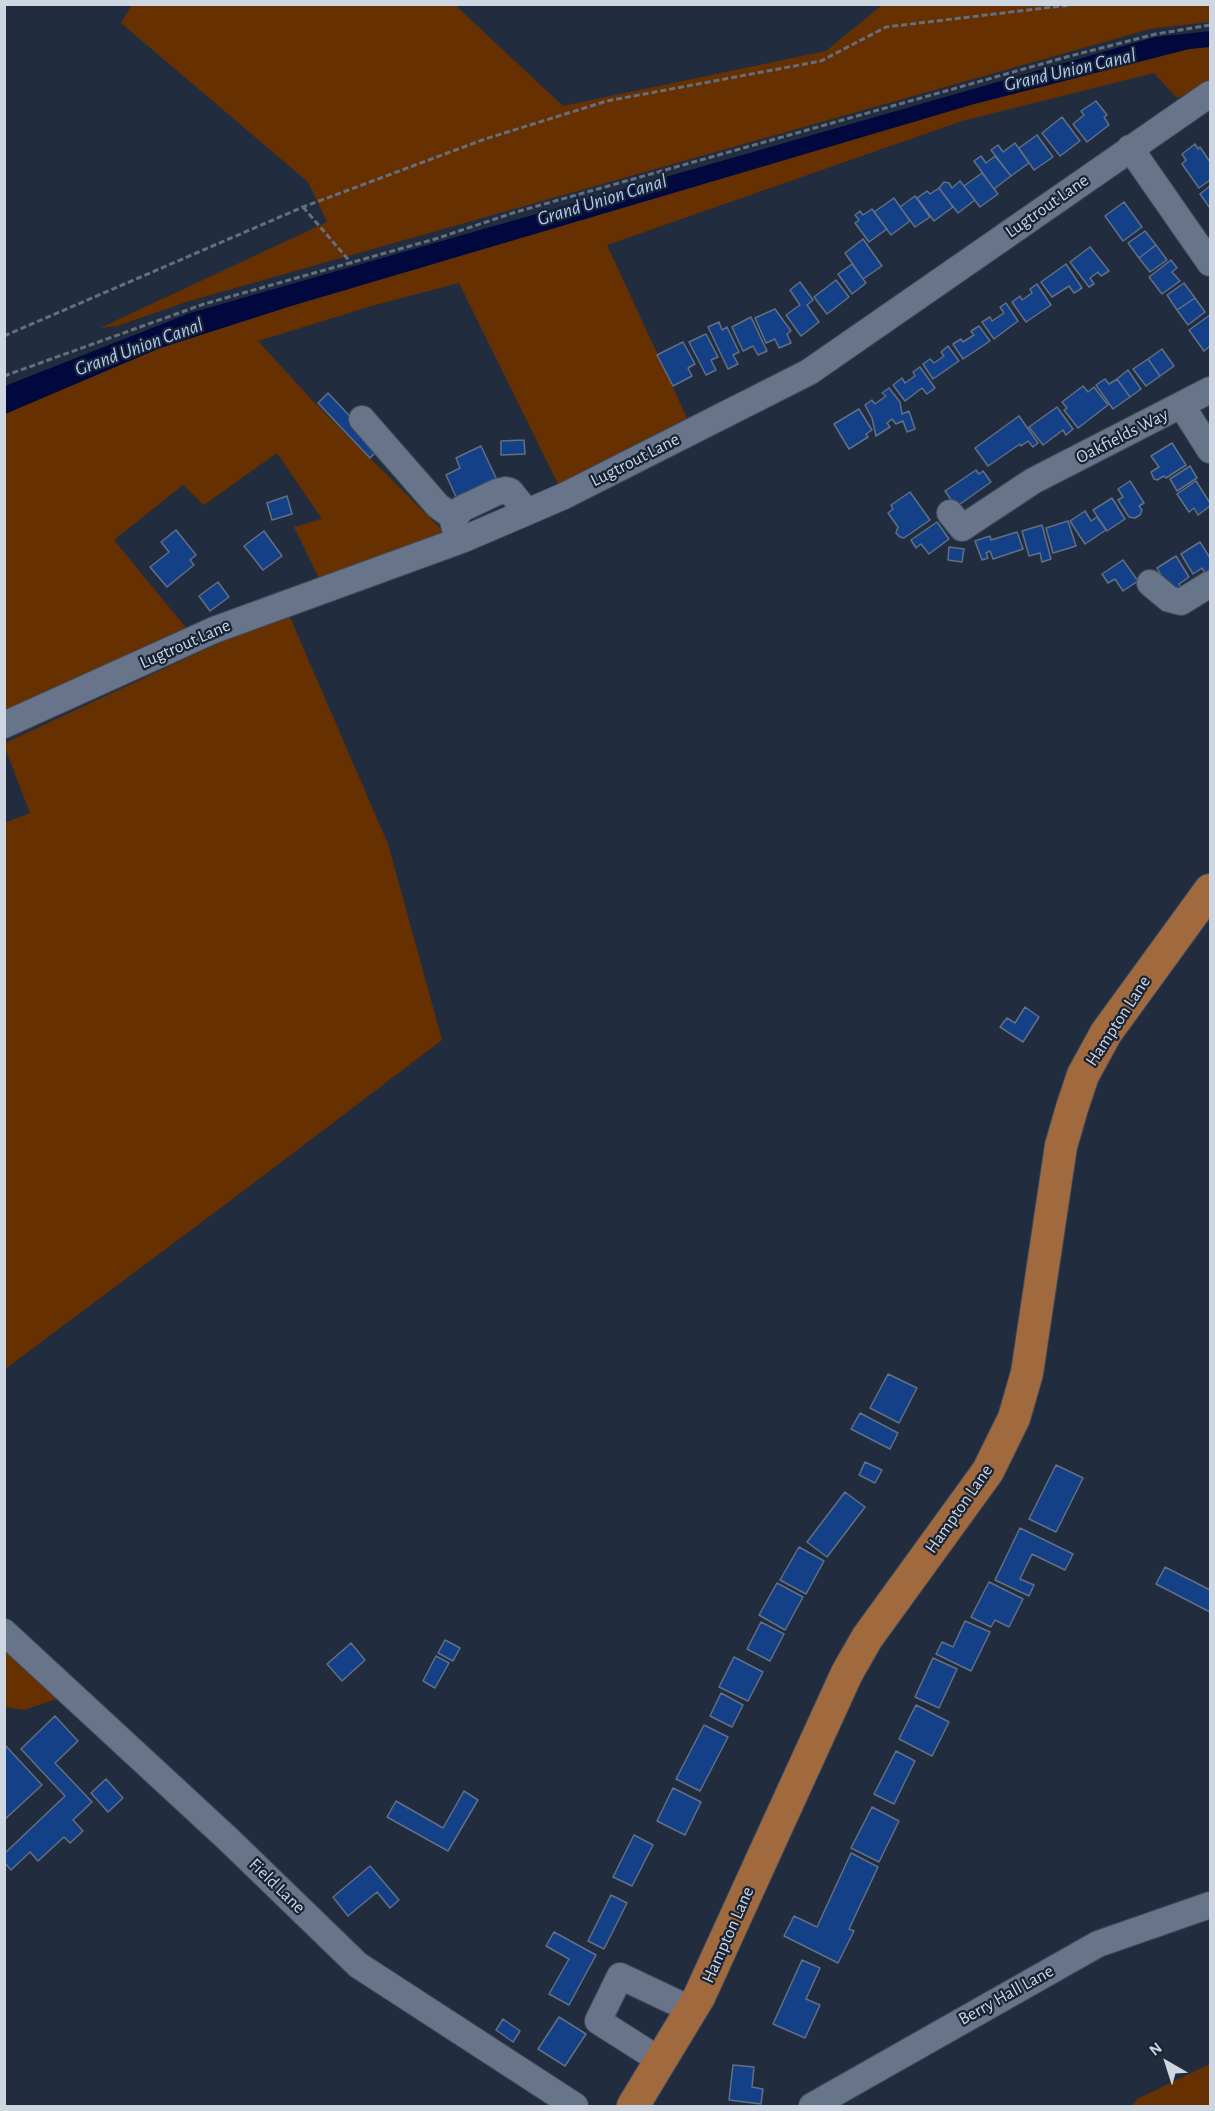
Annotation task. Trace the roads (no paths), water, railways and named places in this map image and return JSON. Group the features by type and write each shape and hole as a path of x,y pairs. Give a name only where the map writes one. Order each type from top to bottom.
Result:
{"main road":[{"name":"Hampton Lane","path":"633,2106 692,2010 847,1673 874,1628 988,1471 1014,1418 1027,1373 1061,1146 1083,1075 1106,1033 1210,890"}],"street":[{"name":"Lugtrout Lane","path":"4,725 214,630 457,530 527,512 564,496 809,372 1210,94"},
{"path":"1130,148 1210,262"},
{"name":"Oakfields Way","path":"950,513 962,528 1033,481 1210,390"},
{"path":"1182,406 1210,450"},
{"path":"362,419 457,530"},
{"path":"1150,583 1169,599 1180,602 1210,584"},
{"name":"Field Lane","path":"4,1632 230,1840 358,1965 575,2106"},
{"name":"Berry Hall Lane","path":"812,2106 1098,1944 1210,1905"},
{"path":"661,2061 598,2021 620,1976 692,2010"}],"water":[{"name":"Grand Union Canal","path":"1210,31 1210,47 1189,49 974,104 291,306 160,348 5,414 5,386 190,313 1155,37"}]}
